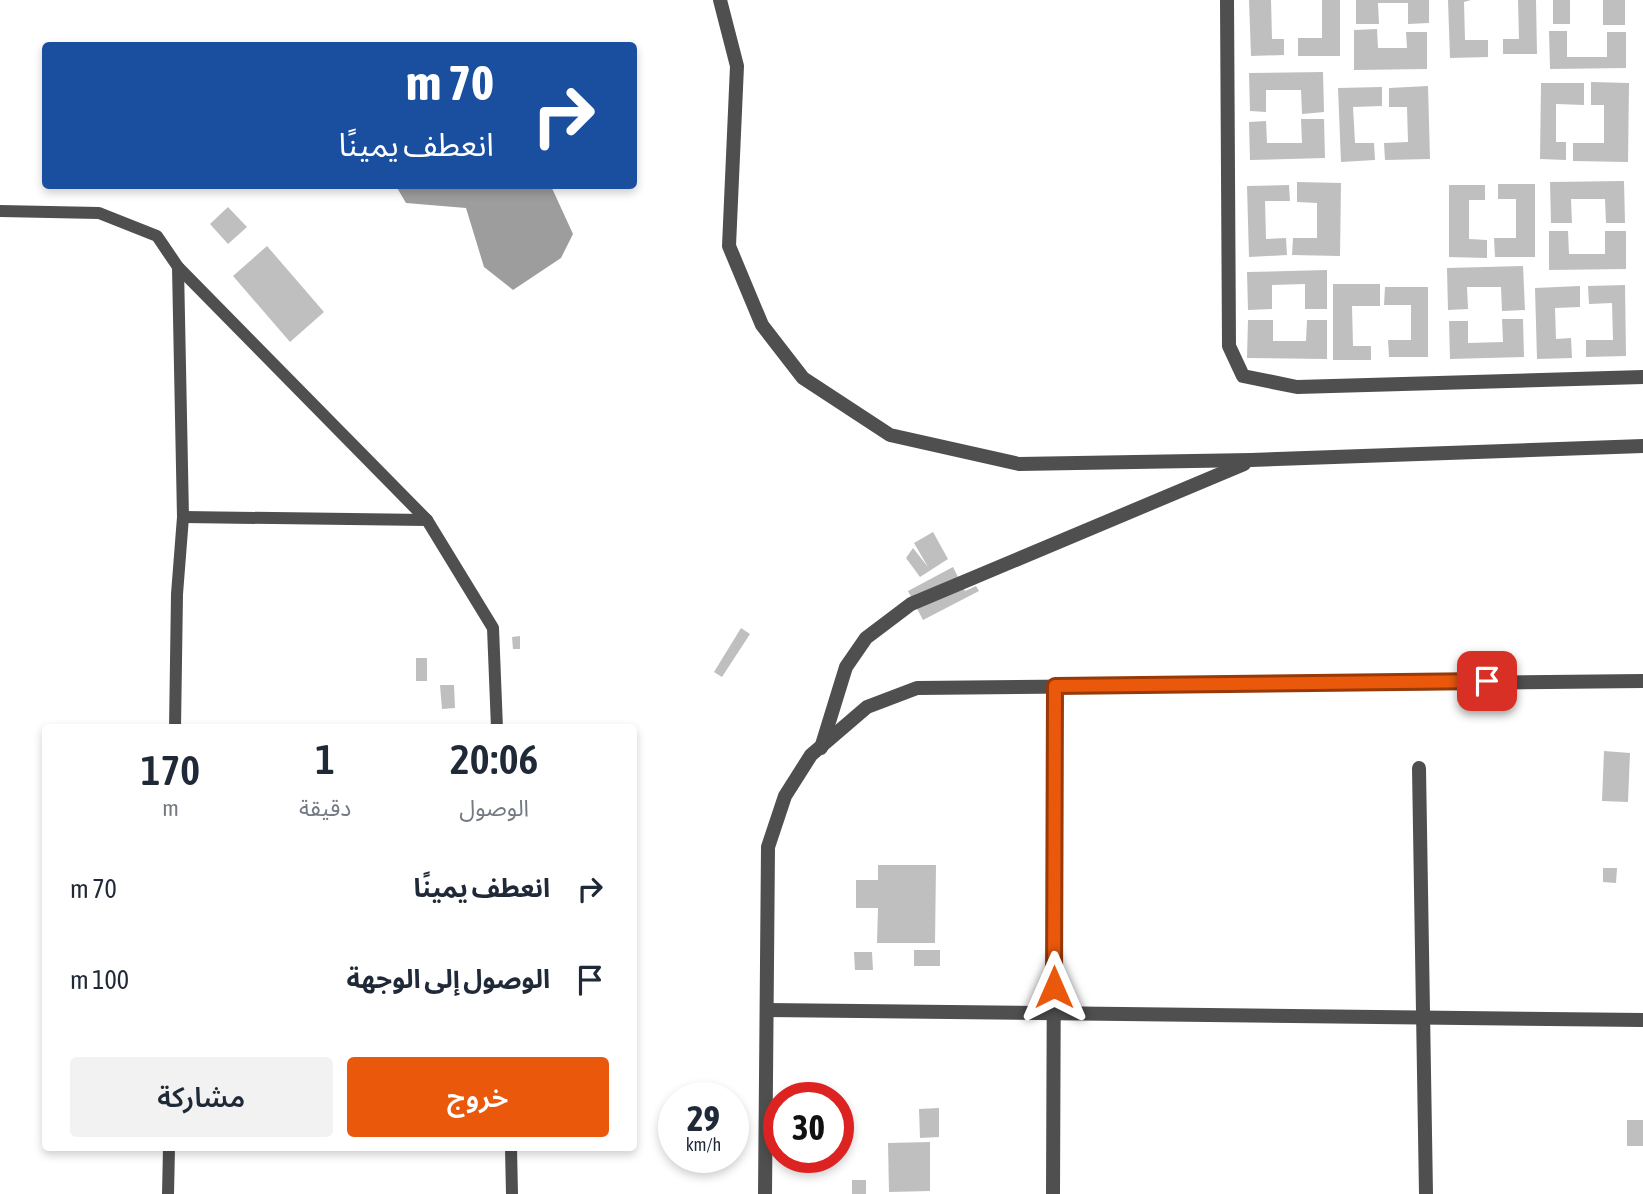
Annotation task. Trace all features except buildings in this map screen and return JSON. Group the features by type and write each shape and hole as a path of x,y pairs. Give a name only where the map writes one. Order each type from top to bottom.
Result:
{"street":[{"path":"720,0 737,65 729,246 762,326 803,378 890,435 1019,464 1251,460 1643,446"},
{"path":"1227,0 1229,346 1243,376 1297,387 1643,377"},
{"path":"821,748 846,667 866,638 911,604 1251,460"},
{"path":"765,1194 768,847 785,796 811,755 867,707 917,688 1643,681"},
{"path":"1053,1194 1055,686"},
{"path":"1419,768 1426,1194"},
{"path":"767,1010 1643,1020"}],"lane":[{"path":"0,211 99,213 157,236 178,267 427,520 493,628 497,724"},
{"path":"175,724 177,594 183,517 178,267"},
{"path":"183,517 427,520"},
{"path":"168,1194 169,1151"},
{"path":"511,1151 512,1194"}],"shaded area":[{"path":"398,189 552,189 573,234 561,258 513,290 484,267 466,208 406,203"}],"route":[{"path":"1054,987 1055,686 1487,681"}]}
